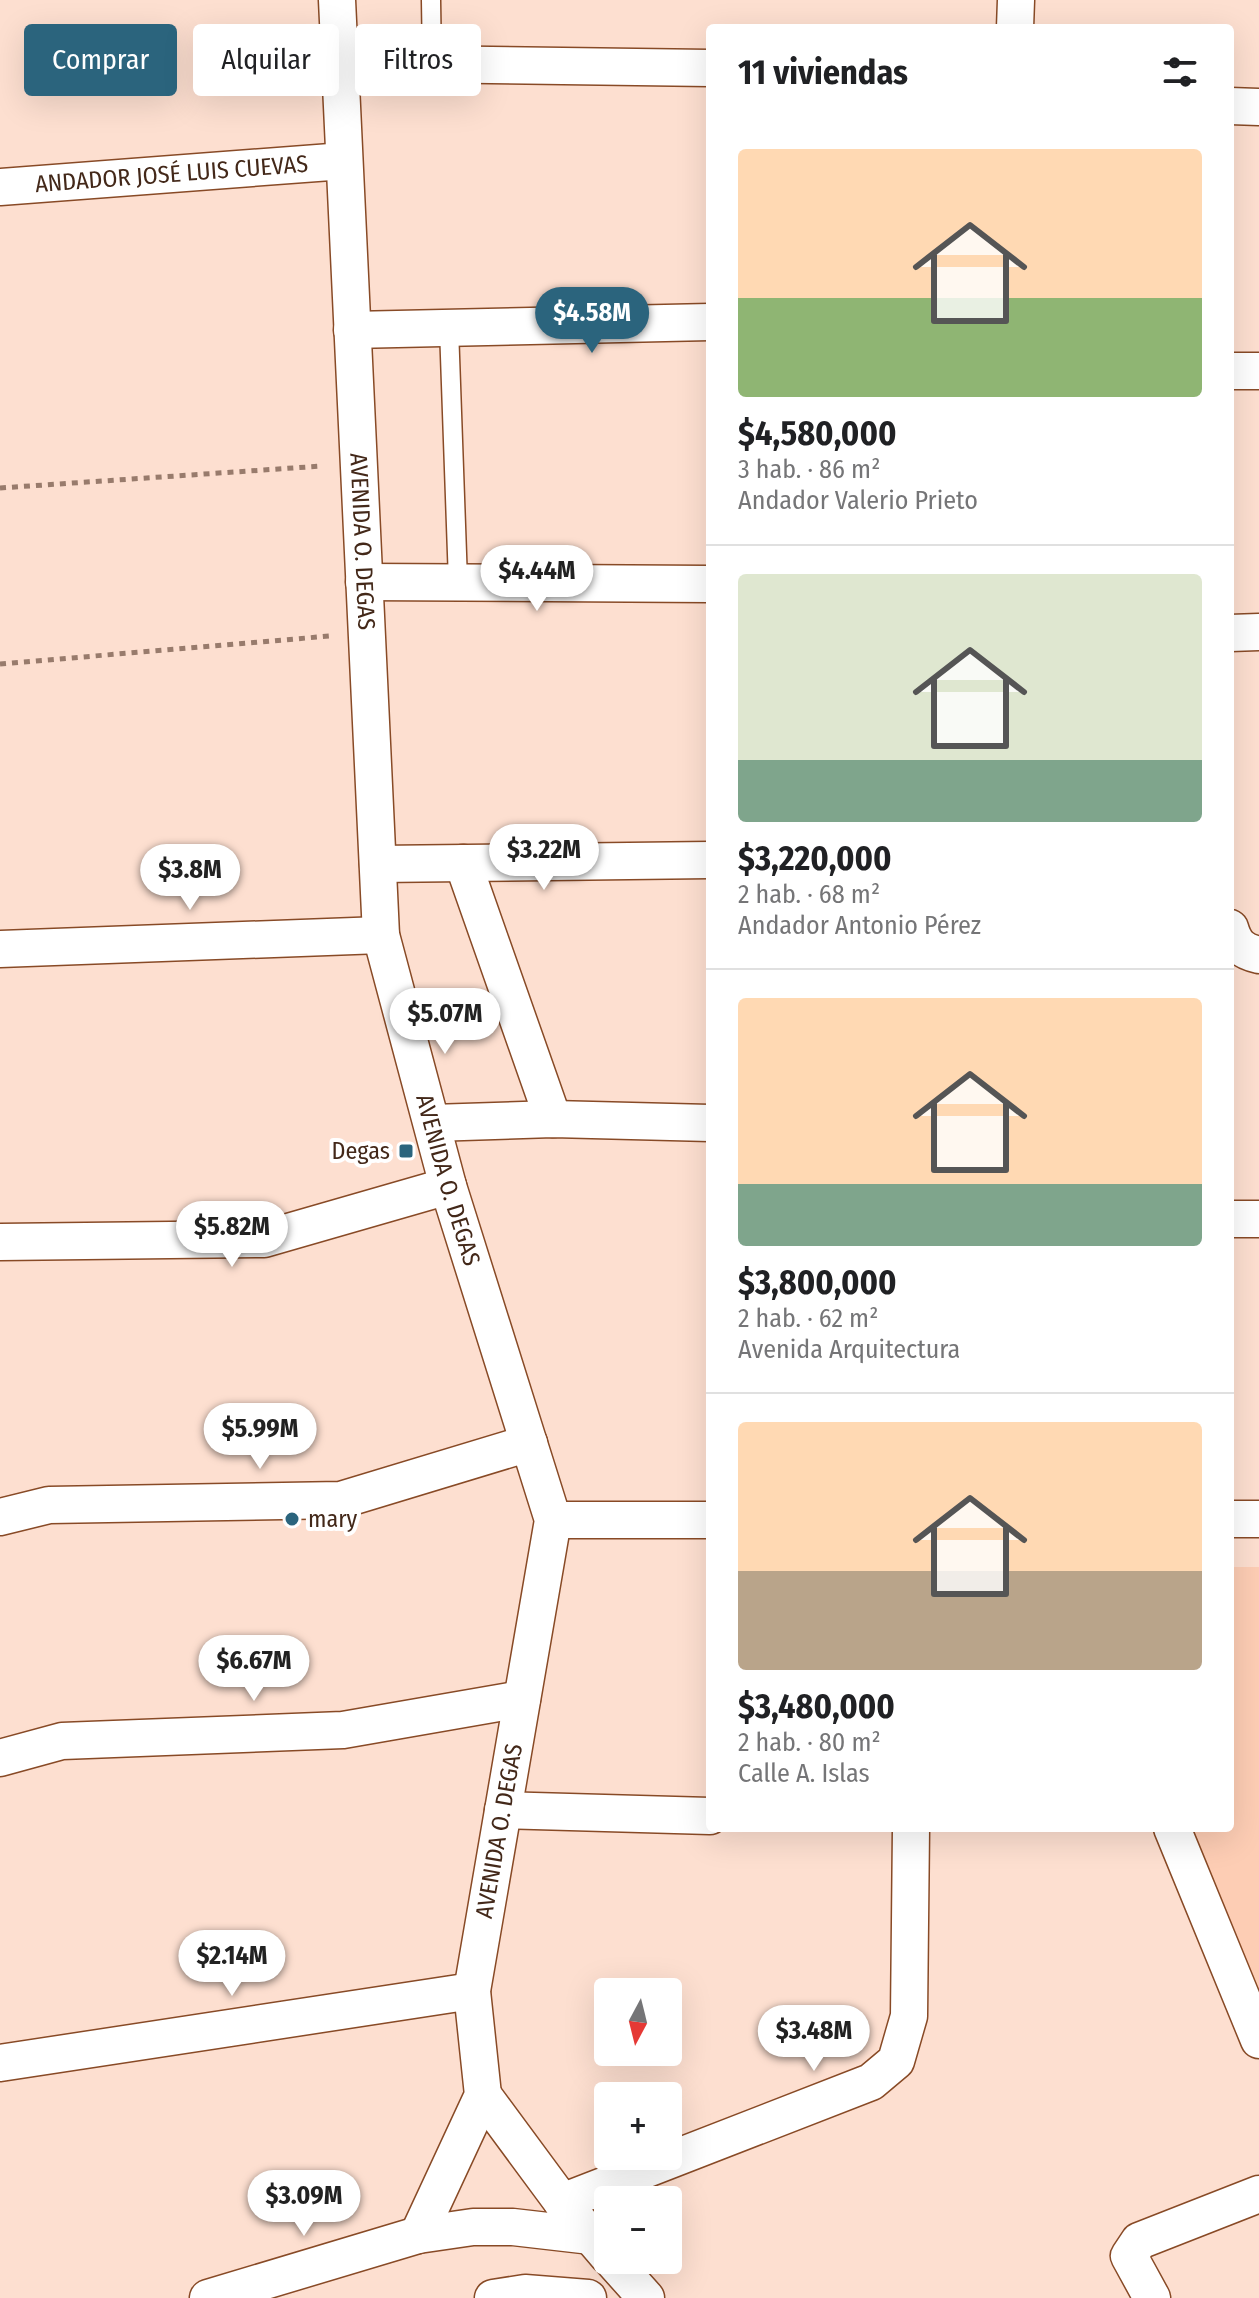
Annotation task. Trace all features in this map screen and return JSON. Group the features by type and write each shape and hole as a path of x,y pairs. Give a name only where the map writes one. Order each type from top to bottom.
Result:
{"street":[{"name":"AVENIDA O. DEGAS","path":"337,0 381,935 448,1186 553,1520 472,1991 483,2095"},
{"path":"1015,24 1016,0"},
{"path":"340,63 355,63"},
{"path":"481,65 706,68"},
{"path":"1234,106 1259,107"},
{"name":"ANDADOR JOSÉ LUIS CUEVAS","path":"0,187 344,161"},
{"path":"352,330 706,322"},
{"path":"1234,371 1259,371"},
{"path":"364,582 706,584"},
{"path":"1234,633 1259,632"},
{"path":"378,864 706,860"},
{"path":"463,863 553,1119"},
{"path":"0,949 381,935"},
{"path":"1234,940 1245,952 1259,955"},
{"path":"432,1123 553,1119 706,1123"},
{"path":"0,1242 264,1239 448,1186"},
{"path":"1234,1219 1259,1219"},
{"path":"0,1517 49,1505 341,1500 529,1443"},
{"path":"1234,1519 1259,1519"},
{"path":"553,1520 706,1520"},
{"path":"0,1758 62,1741 343,1730 522,1699"},
{"path":"503,1810 706,1816"},
{"path":"562,2202 871,2082 896,2061 909,2016 911,1832"},
{"path":"1168,1832 1259,2040"},
{"path":"0,2063 472,1991"},
{"path":"418,2235 483,2095 562,2202 594,2239"},
{"path":"1152,2298 1129,2256 1139,2241 1259,2194"},
{"path":"208,2298 418,2235 473,2227 513,2227 594,2248"},
{"path":"625,2274 646,2298"},
{"path":"493,2298 525,2293 588,2298"}],"lane":[{"path":"431,0 431,24"},
{"path":"458,582 461,328"}],"path":[{"path":"0,488 359,463"},
{"path":"0,664 367,633"}],"shaded area":[{"path":"1234,1567 1259,1567 1259,1997 1185,1832 1234,1832"}],"place":[{"name":"Degas","path":"406,1151"},
{"name":"mary","path":"292,1519"}]}
